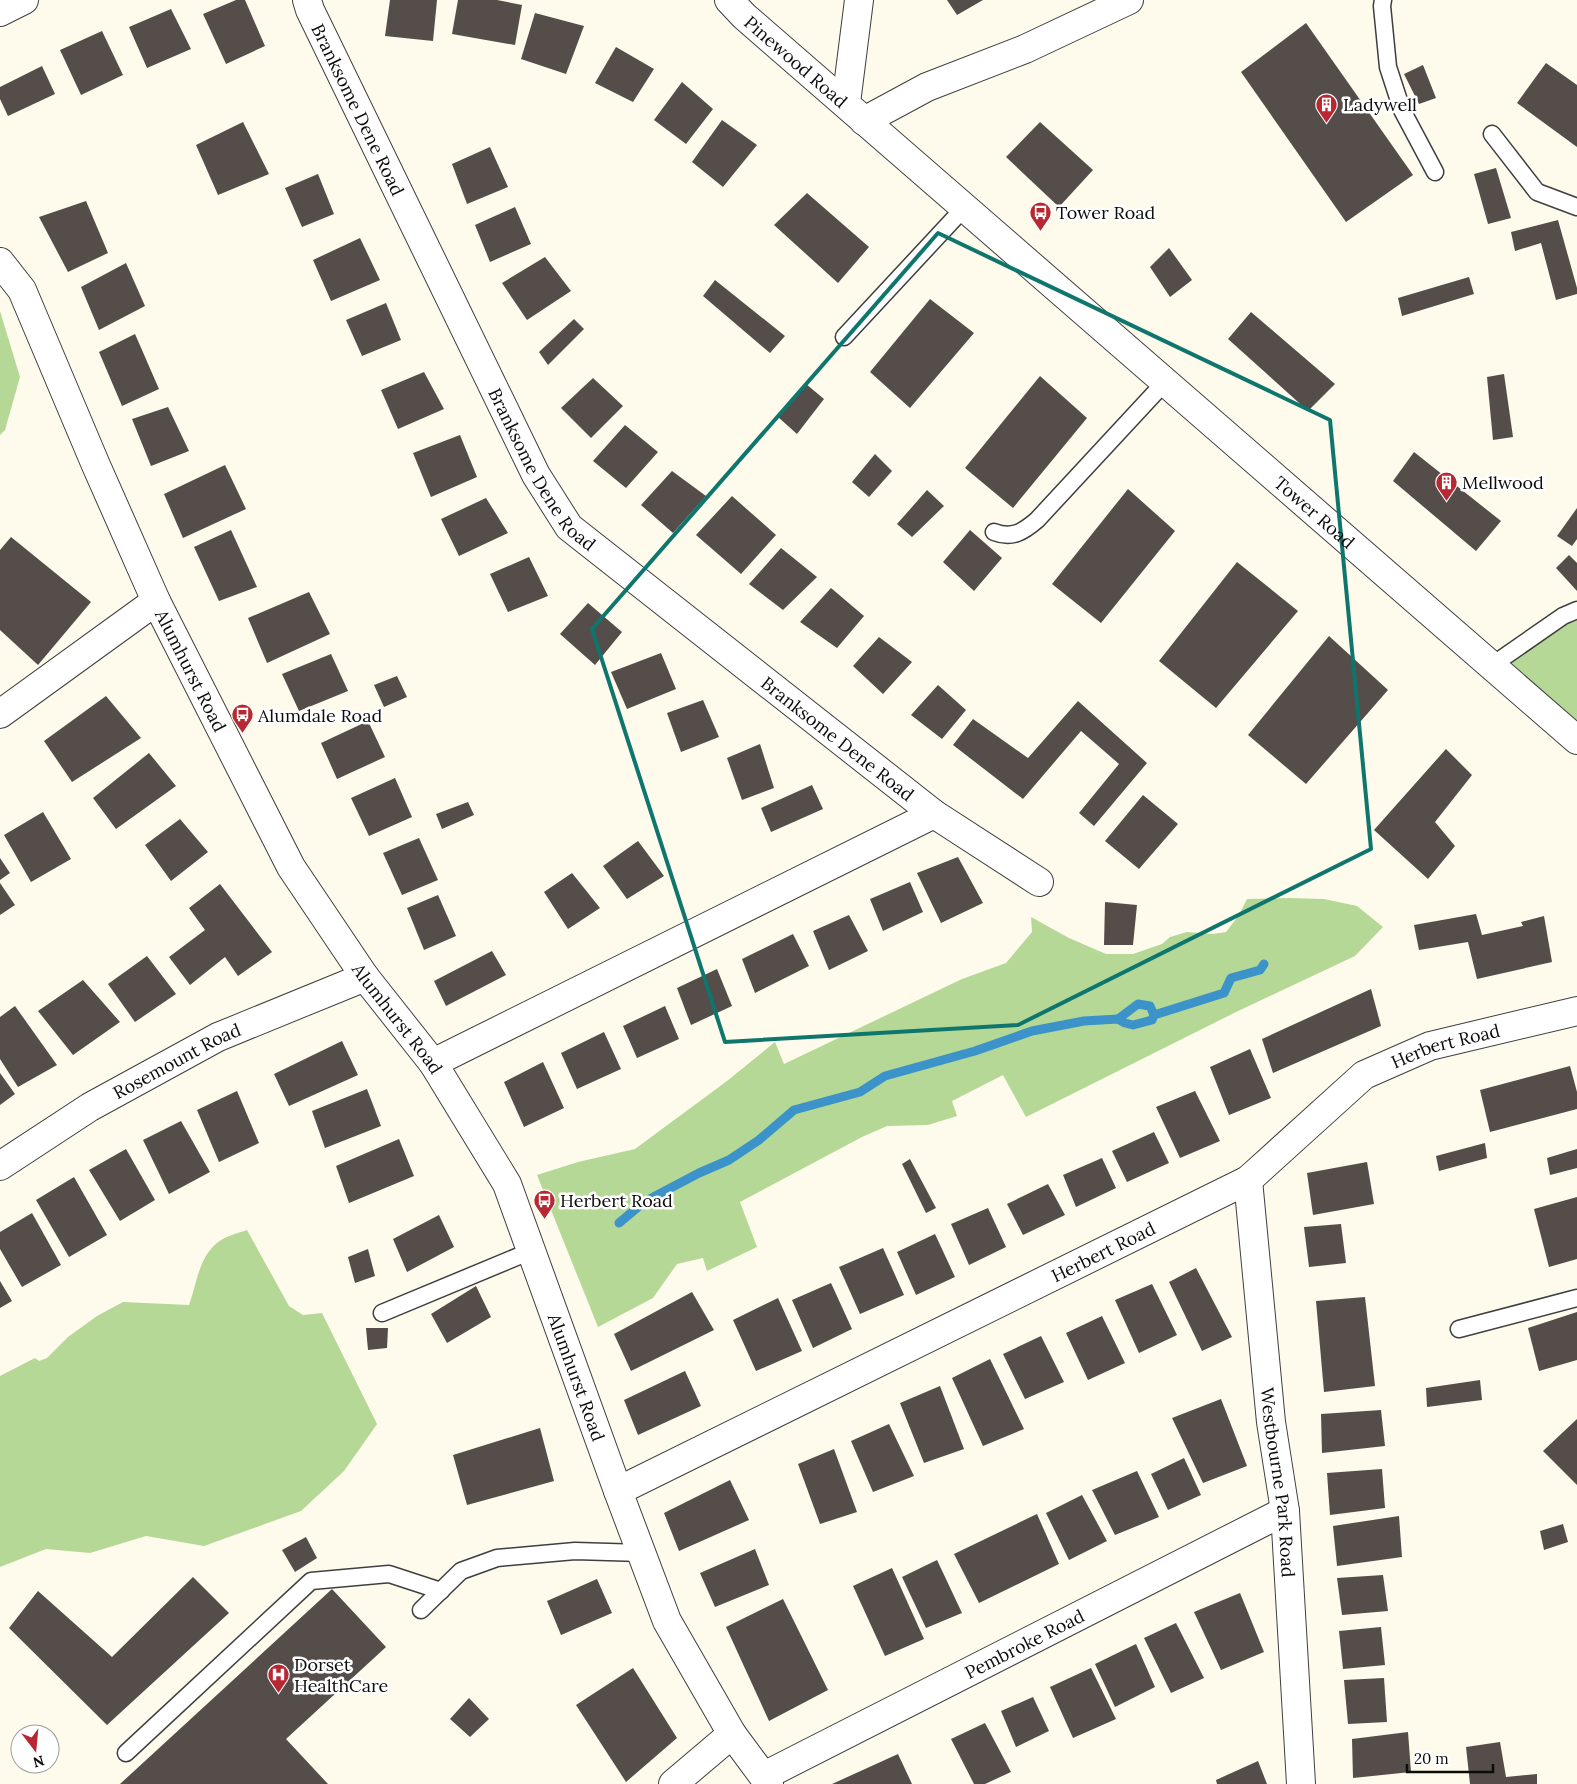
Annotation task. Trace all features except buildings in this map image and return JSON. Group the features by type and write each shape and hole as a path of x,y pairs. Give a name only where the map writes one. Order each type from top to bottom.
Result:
{"street":[{"path":"0,12 24,0"},
{"name":"Branksome Dene Road","path":"307,0 310,10 536,475 569,527 934,814 1039,882"},
{"name":"Pinewood Road","path":"729,0 744,16 855,112"},
{"path":"859,0 855,112 927,87 1025,48 1129,0"},
{"name":"Tower Road","path":"855,112 1577,740"},
{"name":"Alumhurst Road","path":"0,262 22,290 156,601 291,867 365,977 433,1063 507,1184 667,1621 732,1734 766,1780"},
{"path":"0,714 156,601"},
{"name":"Branksome Dene Road","path":"433,1063 934,814"},
{"name":"Rosemount Road","path":"0,1166 90,1107 218,1037 365,977"},
{"name":"Herbert Road","path":"618,1491 1248,1180 1364,1075 1430,1046 1577,1011"},
{"name":"Westbourne Park Road","path":"1248,1180 1271,1422 1285,1511 1301,1784"},
{"name":"Pembroke Road","path":"766,1780 1285,1511"},
{"path":"673,1784 732,1734"}],"lane":[{"path":"1383,0 1388,67 1402,110 1435,172"},
{"path":"1492,134 1537,192 1577,207"},
{"path":"844,337 964,208"},
{"path":"994,532 1003,536 1011,535 1020,533 1032,524 1164,382"},
{"path":"1492,666 1563,616 1577,610"},
{"path":"382,1313 531,1251"},
{"path":"1458,1329 1577,1298"},
{"path":"421,1610 461,1571 497,1558 575,1551 642,1554"},
{"path":"126,1753 311,1581 389,1574 440,1591"}],"highlighted area":[{"path":"938,233 1330,420 1371,849 1018,1025 725,1042 592,629"}],"green space":[{"path":"0,311 20,377 5,430 0,435"},
{"path":"1577,610 1577,740 1492,666"},
{"path":"1247,899 1324,899 1357,906 1383,927 1355,956 1236,1012 1026,1117 1003,1075 952,1101 957,1116 928,1125 887,1126 862,1137 740,1202 757,1247 707,1271 703,1258 677,1264 653,1298 598,1327 537,1175 578,1162 635,1149 727,1081 775,1042 784,1064 962,979 1006,963 1032,932 1031,917 1069,938 1106,954 1133,954 1162,944 1170,937 1187,932 1213,934 1226,932 1239,915"},
{"path":"247,1230 289,1306 303,1315 322,1313 377,1424 344,1471 301,1511 204,1546 146,1536 90,1553 46,1549 0,1567 0,1376 35,1358 39,1361 47,1358 68,1337 97,1316 123,1302 189,1305 202,1263 211,1248 225,1238"}],"waterway":[{"path":"619,1223 644,1202 699,1173 729,1160 759,1140 794,1110 860,1092 885,1076 975,1051 1032,1031 1084,1021 1118,1019 1133,1025 1152,1020 1154,1015 1224,993 1231,978 1260,970 1264,964"},
{"path":"1118,1019 1138,1004 1150,1006 1154,1015"}],"place":[{"name":"Ladywell","path":"1327,123"},
{"name":"Tower Road","path":"1040,231"},
{"name":"Mellwood","path":"1446,501"},
{"name":"Alumdale Road","path":"242,734"},
{"name":"Herbert Road","path":"544,1219"},
{"name":"Dorset HealthCare","path":"278,1693"}]}
